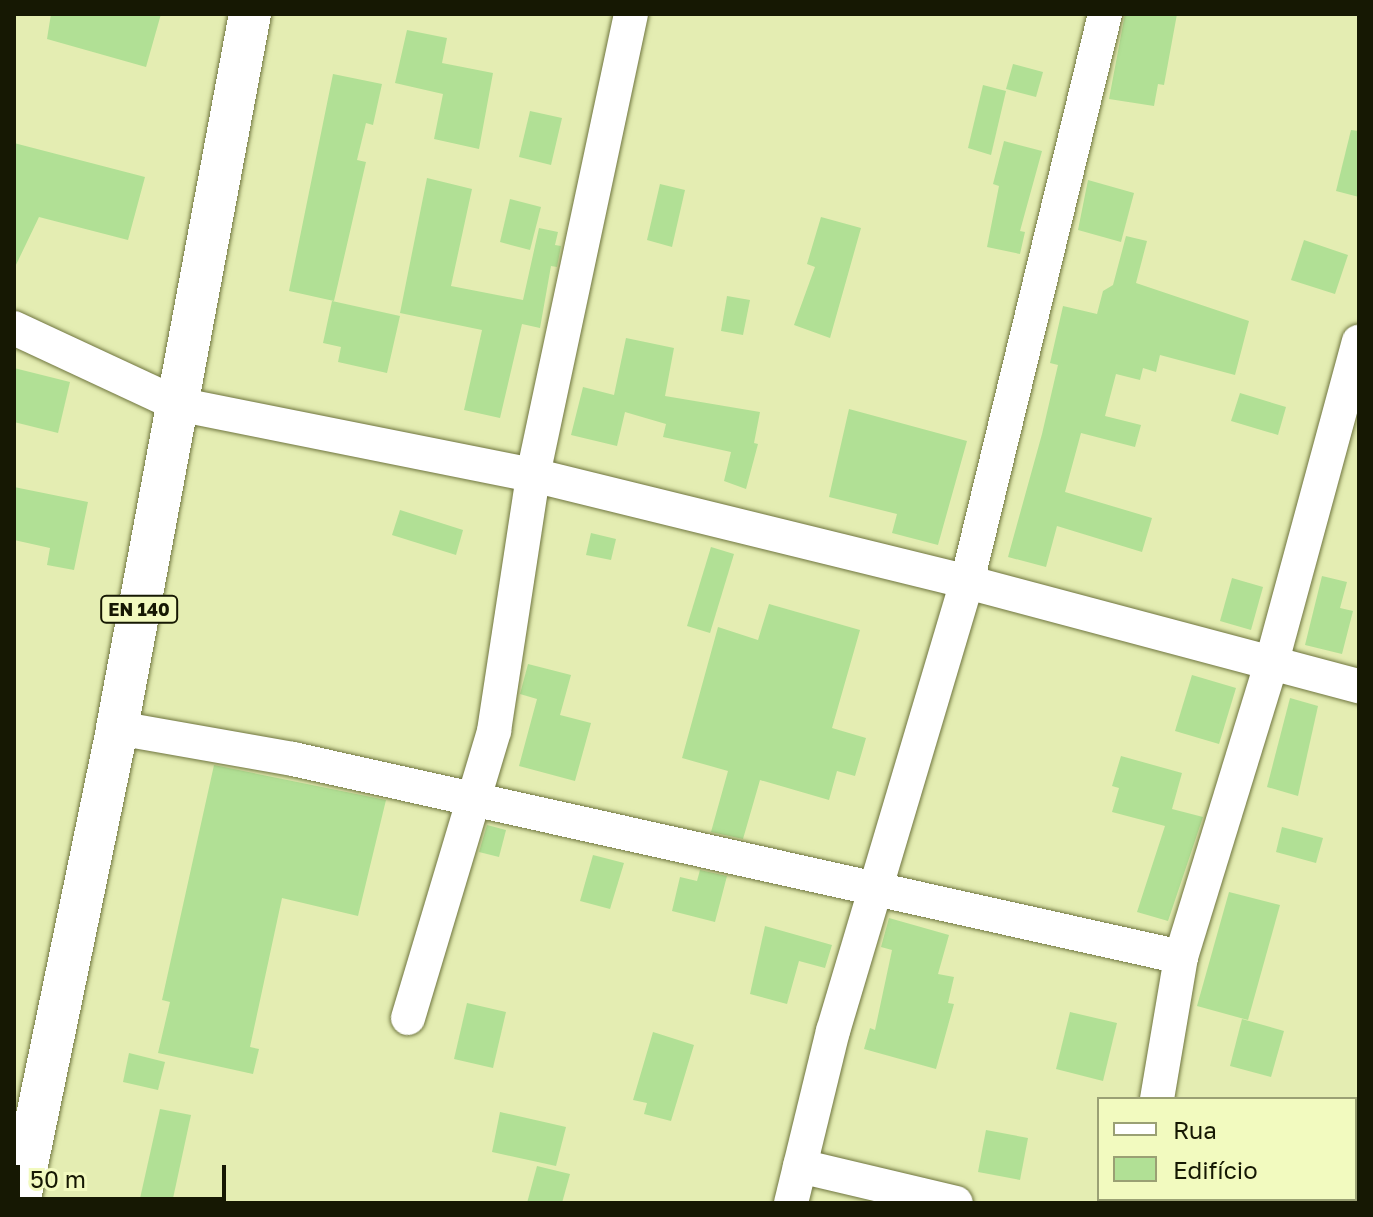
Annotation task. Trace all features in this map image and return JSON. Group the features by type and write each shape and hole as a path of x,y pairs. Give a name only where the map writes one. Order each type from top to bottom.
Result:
{"main road":[{"name":"EN 140","path":"19,1203 117,728 250,14"}],"street":[{"path":"408,1018 471,799 494,731 509,653 533,475 631,14"},
{"path":"791,1203 872,892 967,582 1105,14"},
{"path":"14,328 177,404 533,475 967,582 1359,686"},
{"path":"1157,1097 1181,957 1271,665 1359,342"},
{"path":"117,728 471,799 872,892 1181,957"},
{"path":"800,1166 956,1203"}],"building":[{"path":"51,14 161,14 146,67 47,39"},
{"path":"1125,14 1177,14 1164,85 1158,84 1154,106 1109,99"},
{"path":"407,30 447,38 442,63 493,73 479,149 434,139 443,94 395,83"},
{"path":"1013,64 1043,72 1036,97 1006,89"},
{"path":"333,74 382,84 373,125 366,123 357,160 366,162 334,301 289,291"},
{"path":"983,85 1006,91 991,155 968,148"},
{"path":"530,111 562,118 551,165 519,157"},
{"path":"1351,130 1359,131 1359,197 1336,191"},
{"path":"1004,141 1042,151 1020,231 1025,232 1020,254 987,247 999,186 993,184"},
{"path":"14,143 145,177 128,240 39,217 14,269"},
{"path":"427,178 472,189 451,286 523,300 539,228 558,232 555,245 561,246 557,267 551,266 540,328 522,324 500,418 464,410 482,330 400,313"},
{"path":"1088,180 1134,193 1121,242 1078,230"},
{"path":"660,184 685,190 672,247 647,240"},
{"path":"510,199 541,207 530,250 500,242"},
{"path":"821,217 861,228 830,338 794,325 815,267 807,264"},
{"path":"1126,236 1147,241 1136,283 1249,321 1235,375 1160,355 1156,372 1143,368 1140,380 1116,374 1105,416 1141,425 1135,447 1081,433 1065,492 1152,518 1142,552 1057,526 1046,567 1008,557 1058,365 1050,363 1063,306 1097,314 1103,291 1113,285"},
{"path":"1304,240 1348,255 1335,294 1291,280"},
{"path":"727,296 750,300 743,335 721,331"},
{"path":"332,301 400,316 387,373 338,362 341,347 323,343"},
{"path":"626,338 674,348 665,396 760,412 754,443 758,444 746,489 724,481 731,452 663,437 666,424 625,412 617,446 571,435 583,387 614,395"},
{"path":"14,368 70,382 58,433 14,422"},
{"path":"1240,393 1286,407 1278,435 1231,421"},
{"path":"849,409 967,441 938,545 892,533 897,514 829,497"},
{"path":"14,487 88,502 74,570 47,565 50,548 14,540"},
{"path":"400,510 463,530 456,555 392,535"},
{"path":"591,533 616,539 611,560 586,555"},
{"path":"711,547 734,554 710,633 687,626"},
{"path":"1322,576 1347,582 1340,608 1353,611 1342,654 1305,645"},
{"path":"1232,578 1263,587 1251,630 1220,621"},
{"path":"769,604 860,630 832,728 866,738 855,776 837,771 829,800 760,780 743,839 711,832 728,771 682,758 718,627 758,640"},
{"path":"528,664 571,675 560,715 591,723 575,781 519,766 537,699 520,694"},
{"path":"1192,675 1236,688 1219,744 1175,731"},
{"path":"1290,698 1318,706 1298,796 1267,787"},
{"path":"1121,756 1182,773 1172,809 1203,817 1168,921 1137,912 1165,826 1112,812 1119,788 1112,786"},
{"path":"214,765 386,800 358,916 282,898 250,1047 259,1049 253,1074 158,1053 170,1002 162,1000"},
{"path":"487,825 506,830 499,857 479,852"},
{"path":"1282,827 1323,838 1316,863 1276,852"},
{"path":"593,855 624,863 610,909 580,901"},
{"path":"700,870 727,876 715,922 672,911 680,877 697,881"},
{"path":"1229,892 1280,905 1248,1020 1197,1006"},
{"path":"889,918 949,935 938,974 954,977 948,1003 954,1004 936,1069 864,1049 870,1028 875,1030 892,950 881,947"},
{"path":"765,926 832,945 825,968 799,961 787,1004 750,994"},
{"path":"467,1003 506,1012 493,1068 454,1059"},
{"path":"1070,1012 1117,1023 1103,1081 1056,1069"},
{"path":"1242,1019 1284,1031 1271,1077 1230,1066"},
{"path":"653,1032 694,1045 671,1121 644,1114 647,1103 633,1100"},
{"path":"129,1053 165,1062 158,1090 123,1082"},
{"path":"160,1109 191,1115 172,1203 139,1203"},
{"path":"500,1112 566,1127 556,1166 492,1152"},
{"path":"986,1130 1028,1138 1020,1180 978,1172"},
{"path":"537,1166 570,1174 562,1203 527,1203"}]}
